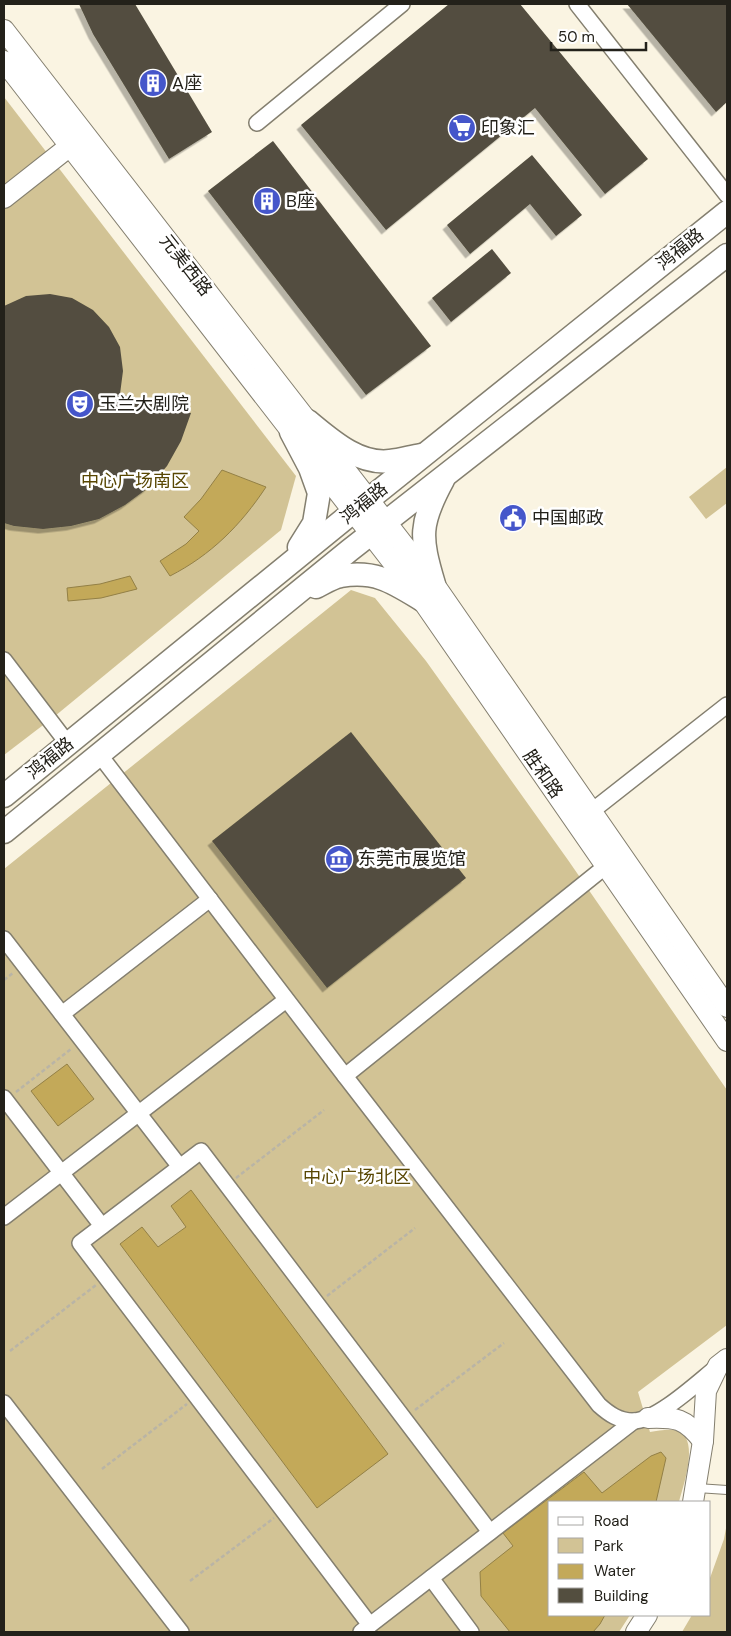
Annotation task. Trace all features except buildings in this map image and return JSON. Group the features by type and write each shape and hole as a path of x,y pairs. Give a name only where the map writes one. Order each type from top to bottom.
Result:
{"main road":[{"name":"元美西路","path":"4,30 299,426"},
{"name":"元美西路","path":"4,61 70,146 299,426 361,505"},
{"path":"4,198 70,146"},
{"name":"鸿福路","path":"4,796 361,505 727,212"},
{"name":"鸿福路","path":"4,832 378,528 727,255"},
{"path":"299,426 369,460 388,462 424,455"},
{"path":"271,578 297,550 314,523 319,493 299,426"},
{"path":"292,597 340,576 369,574 428,592 423,536 426,515 446,475"},
{"name":"胜和路","path":"361,505 592,811 727,1007"},
{"name":"胜和路","path":"428,592 606,866 727,1041"},
{"path":"695,1495 703,1440 706,1391 722,1363"},
{"path":"641,1419 664,1417 678,1419 688,1424 703,1440"},
{"path":"636,1632 646,1616"}],"street":[{"path":"257,123 402,4"},
{"path":"577,4 727,195"},
{"path":"4,660 68,744"},
{"path":"592,811 727,705"},
{"path":"99,754 286,1000 599,1405 610,1414 622,1420 641,1419"},
{"path":"345,1076 606,866"},
{"path":"62,1014 210,899"},
{"path":"4,939 180,1167"},
{"path":"4,1217 286,1000"},
{"path":"4,1099 102,1226"},
{"path":"490,1532 201,1151 80,1243 283,1511 365,1629 490,1532 641,1419 663,1409 722,1363"},
{"path":"4,1403 181,1632"},
{"path":"431,1578 472,1632"}],"lane":[{"path":"695,1495 727,1490"}],"path":[{"path":"4,1099 82,1040"},
{"path":"227,1185 324,1110"},
{"path":"317,1304 415,1228"},
{"path":"10,1352 106,1278"},
{"path":"404,1418 504,1343"},
{"path":"102,1469 196,1397"},
{"path":"190,1581 283,1511"}],"green space":[{"name":"中心广场南区","path":"4,97 296,476 281,530 55,716 4,755"},
{"path":"727,467 727,503 706,519 689,497"},
{"name":"中心广场北区","path":"351,590 375,598 426,661 568,860 727,1090 727,1325 638,1392 650,1432 674,1430 682,1434 687,1441 689,1450 687,1473 679,1501 548,1501 548,1616 629,1616 619,1632 4,1632 4,869"},
{"path":"727,1523 727,1632 682,1632 691,1616 711,1616 711,1575 724,1539"}],"water":[{"path":"222,470 266,487 246,514 224,538 199,559 170,576 160,561 186,544 199,531 184,517 201,499"},
{"path":"130,576 137,589 101,598 68,601 67,588 100,584"},
{"path":"67,1064 94,1099 58,1126 31,1091"},
{"path":"191,1190 388,1454 317,1508 120,1244 142,1227 158,1247 186,1227 171,1206"},
{"path":"661,1452 666,1458 656,1501 548,1501 548,1616 604,1616 600,1624 593,1632 510,1632 481,1596 480,1572 513,1546 503,1533 584,1472 602,1493 651,1456"}],"place":[{"name":"A座","path":"153,83"},
{"name":"印象汇","path":"462,128"},
{"name":"B座","path":"267,201"},
{"name":"玉兰大剧院","path":"80,404"},
{"name":"中国邮政","path":"513,518"},
{"name":"东莞市展览馆","path":"339,859"}]}
